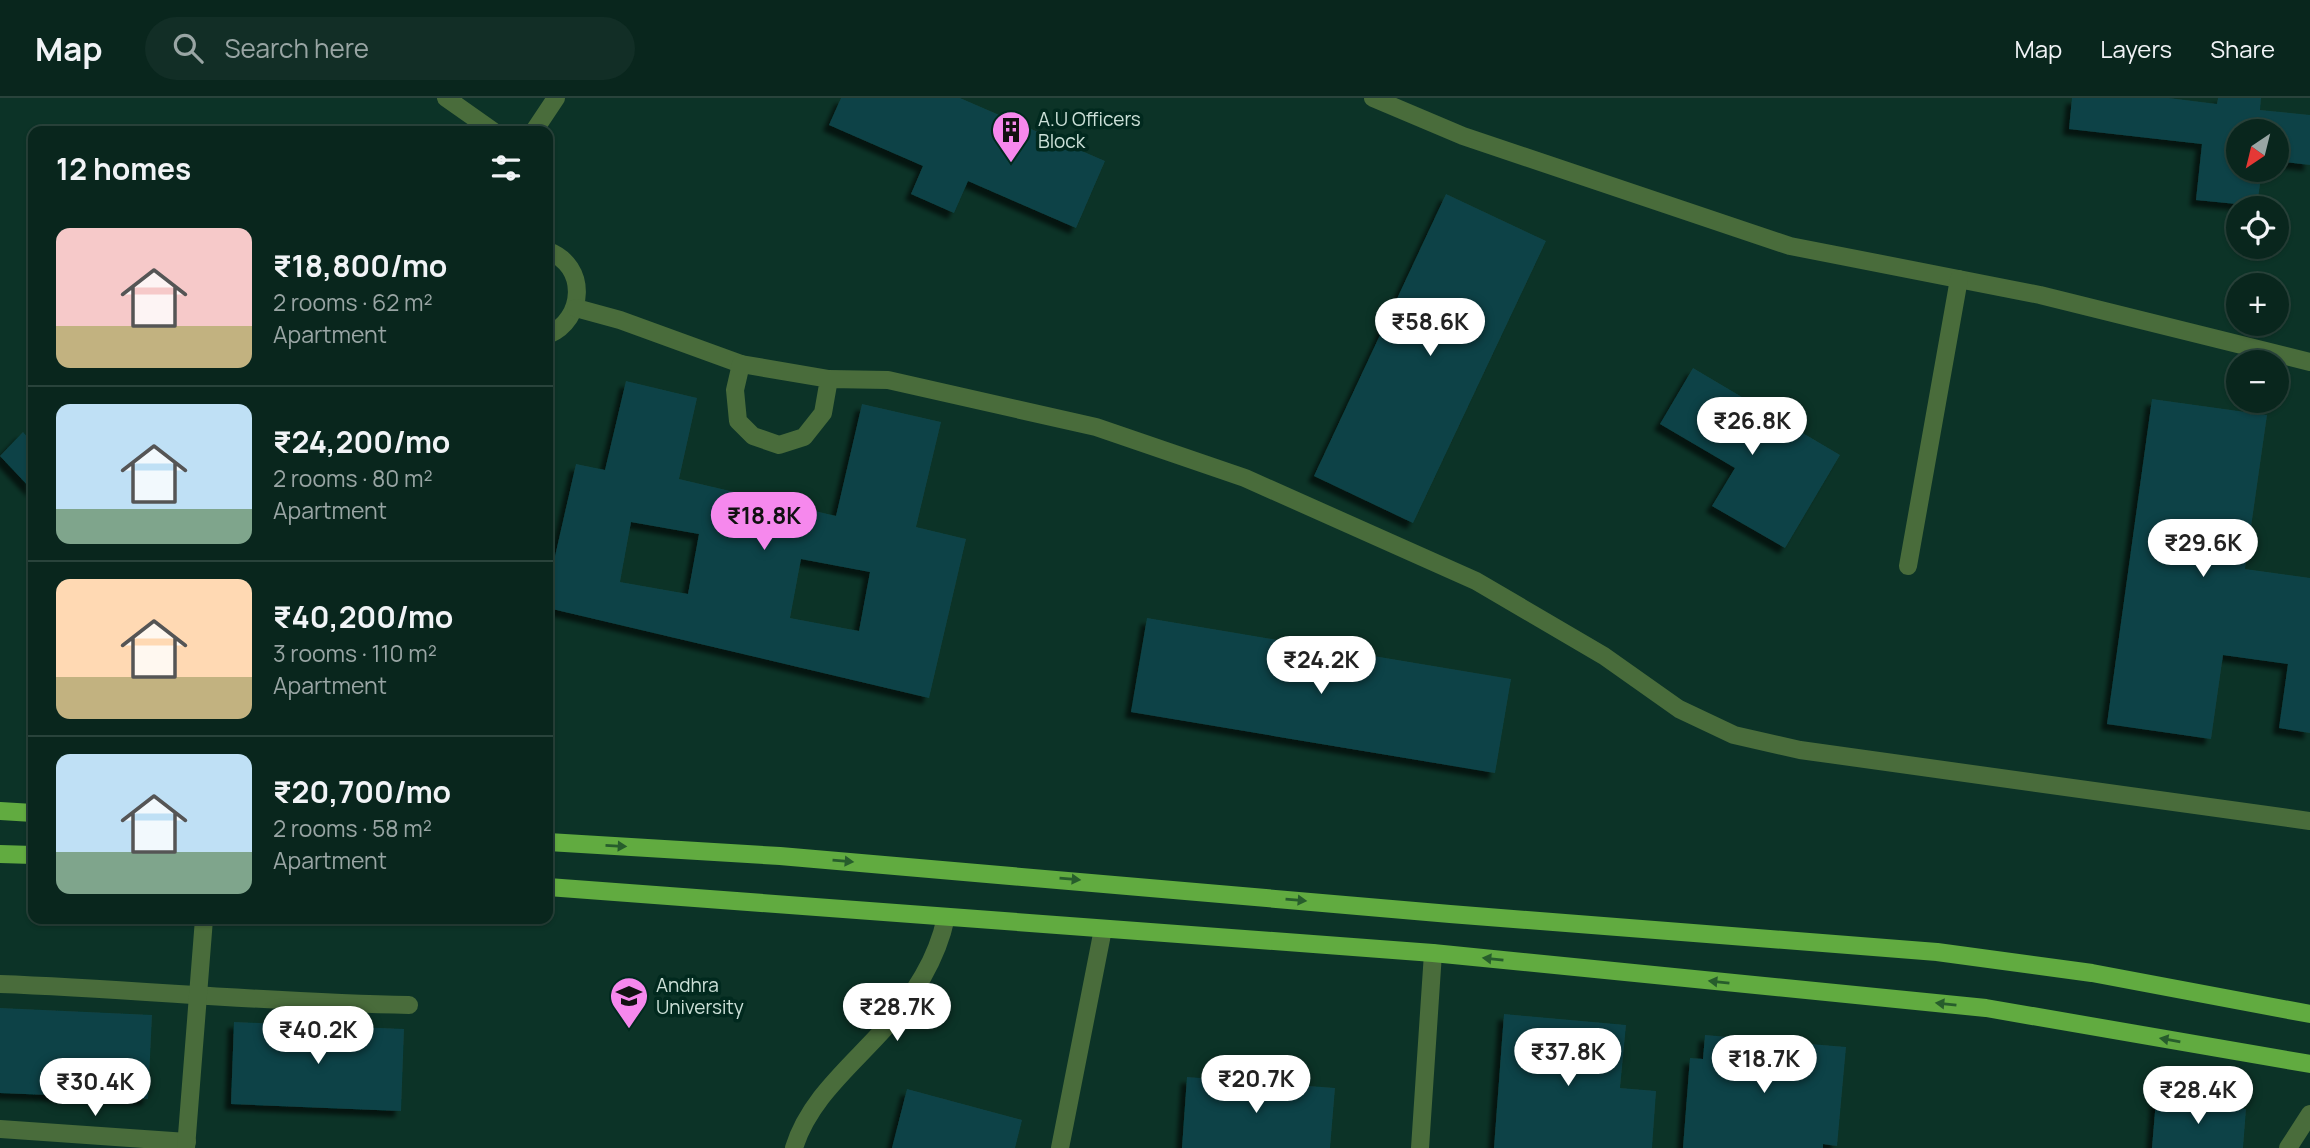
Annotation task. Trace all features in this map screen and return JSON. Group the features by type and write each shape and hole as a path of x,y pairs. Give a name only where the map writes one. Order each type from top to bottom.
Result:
{"main road":[{"path":"0,811 28,813"},
{"path":"553,842 794,857 1450,914 1937,952 2092,973 2310,1014"},
{"path":"0,854 28,855"},
{"path":"553,887 1433,953 1986,1009 2310,1064"}],"street":[{"path":"446,98 486,126"},
{"path":"537,126 556,98"},
{"path":"1373,98 1463,136 1790,246 2040,295 2310,362"},
{"path":"553,253 567,264 575,277 578,293 576,308 568,322 553,333"},
{"path":"1908,566 1959,279"},
{"path":"576,308 636,325 741,364 829,379 888,380 1096,427 1245,478 1476,581 1604,656 1679,709 1734,735 1800,750 2310,821"},
{"path":"741,364 735,390 738,421 753,436 779,445 804,437 823,413 829,379"},
{"path":"794,1148 814,1106 843,1071 885,1028 926,973 941,941 946,917"},
{"path":"0,1129 186,1145 204,924"},
{"path":"1060,1148 1103,929"},
{"path":"1420,1148 1433,953"},
{"path":"0,984 330,1004 409,1005"},
{"path":"2288,1148 2310,1114"}],"building":[{"name":"A.U Officers Block","path":"841,98 960,98 1105,161 1076,228 968,181 954,213 911,194 923,166 829,125"},
{"path":"2072,98 2169,98 2217,104 2218,98 2261,98 2260,110 2310,115 2310,165 2289,162 2289,119 2226,119 2226,182 2260,182 2258,196 2226,196 2226,203 2196,200 2202,144 2069,129"},
{"path":"1446,194 1546,241 1413,523 1314,476"},
{"path":"1693,368 1840,455 1785,548 1712,506 1735,468 1660,424"},
{"path":"626,381 697,398 679,479 836,516 862,404 941,422 916,527 966,539 929,698 553,609 553,565 576,464 605,470","holes":["631,522 699,534 688,594 620,582","801,559 870,572 859,631 790,618"]},
{"path":"2152,399 2226,409 2226,413 2267,415 2245,569 2310,578 2310,733 2279,728 2288,664 2223,655 2211,739 2107,724"},
{"path":"23,432 28,438 28,486 0,456"},
{"path":"1147,618 1511,679 1495,773 1131,712"},
{"path":"0,1008 152,1015 148,1099 0,1093"},
{"path":"1504,1014 1626,1025 1620,1088 1656,1091 1652,1148 1494,1148"},
{"path":"234,1022 404,1029 401,1111 231,1104"},
{"path":"1705,1035 1846,1047 1837,1146 1823,1144 1823,1148 1683,1148 1690,1058 1703,1059"},
{"path":"1187,1077 1335,1088 1330,1148 1182,1148"},
{"path":"907,1089 1022,1120 1015,1148 892,1148"},
{"path":"2156,1100 2246,1109 2243,1148 2152,1148"}],"place":[{"name":"A.U Officers Block","path":"1011,164"},
{"name":"Andhra University","path":"629,1030"}]}
